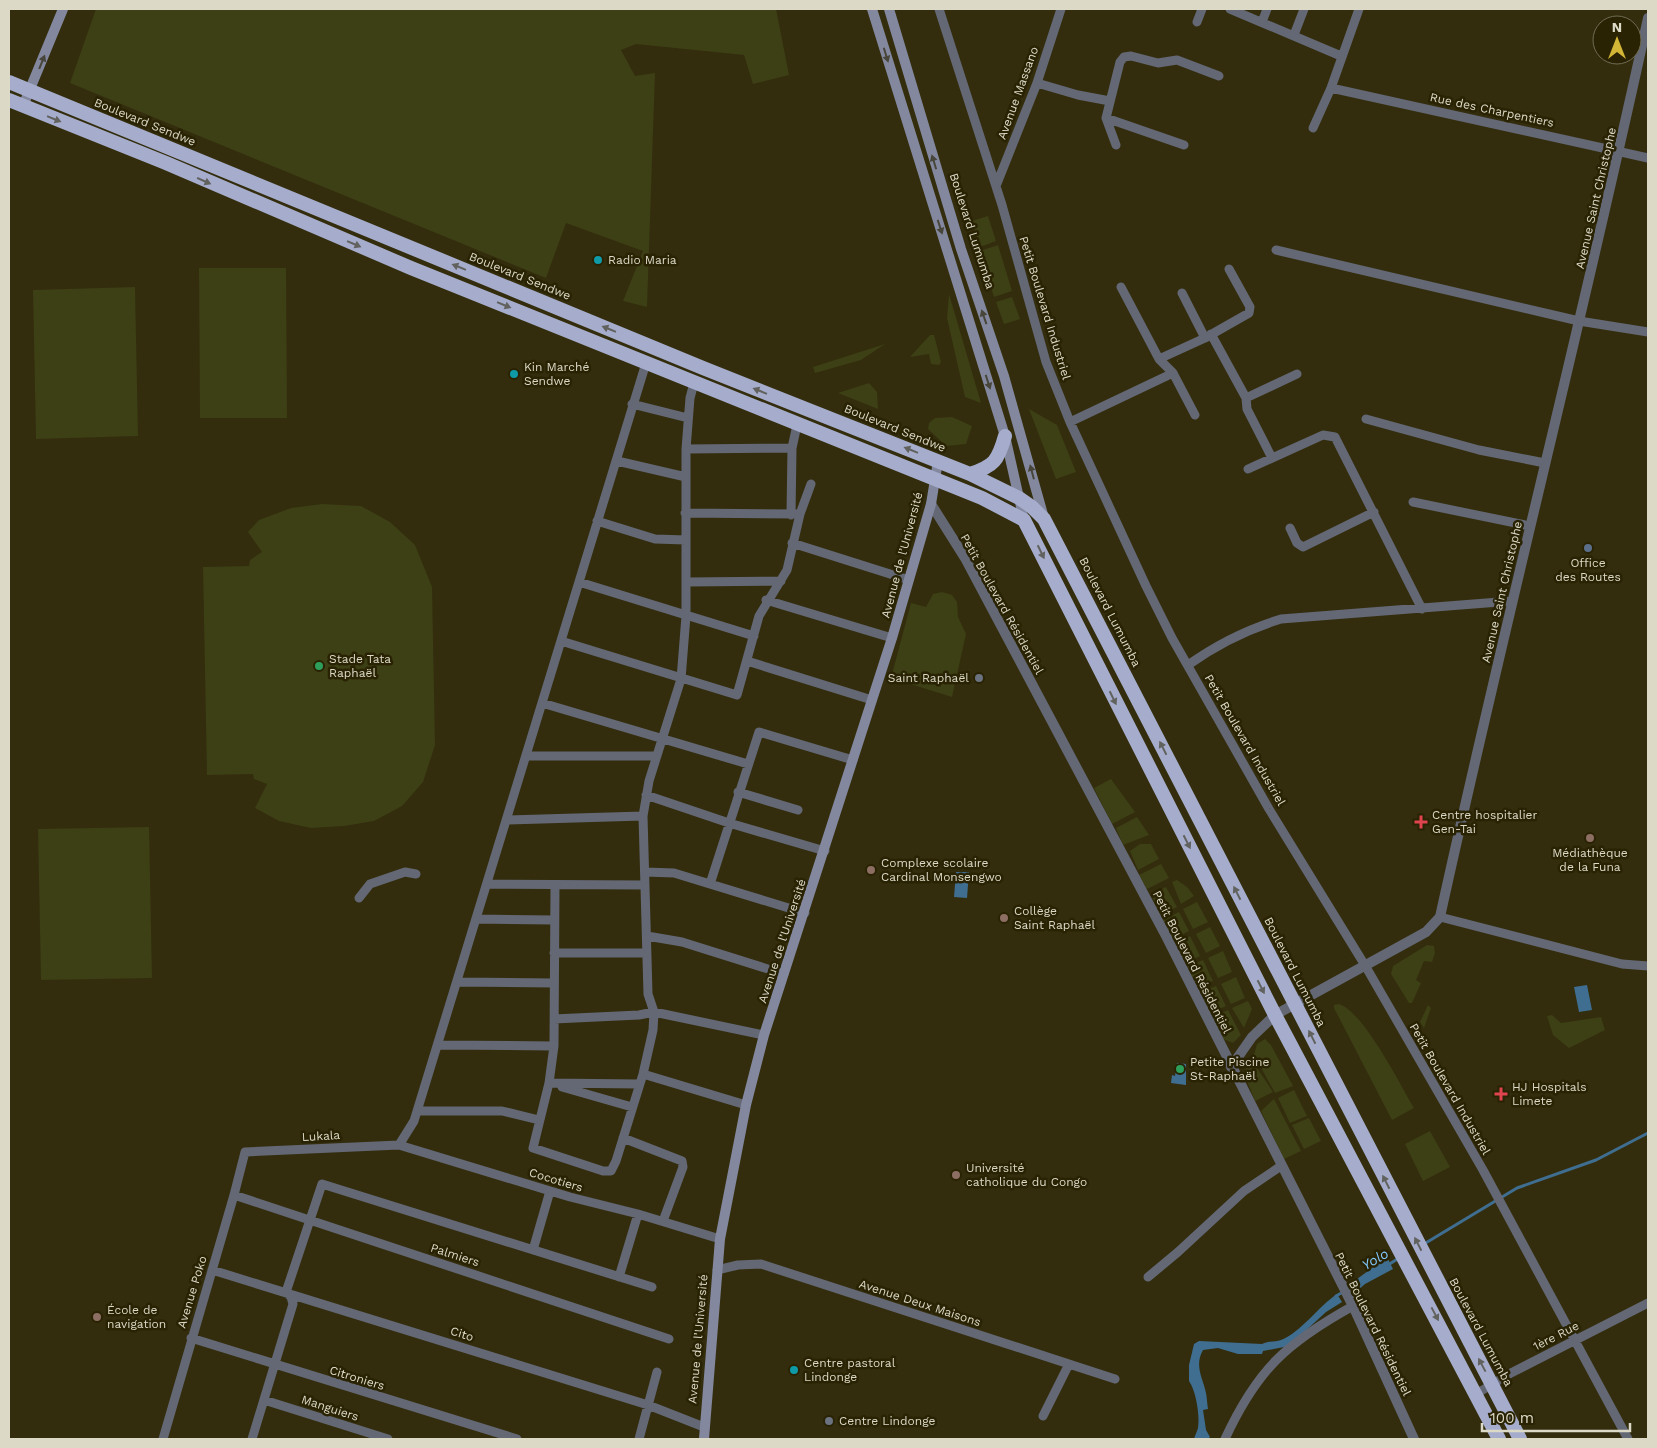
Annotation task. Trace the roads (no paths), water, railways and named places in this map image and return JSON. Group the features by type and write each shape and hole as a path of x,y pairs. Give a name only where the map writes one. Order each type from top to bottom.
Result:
{"highway":[{"name":"Boulevard Sendwe","path":"9,82 703,368 970,474 1019,498"},
{"path":"9,100 411,268 935,481 982,498 1024,520 1275,1015 1393,1235 1499,1439"},
{"path":"970,474 984,470 995,463 1000,454 1005,436"},
{"name":"Boulevard Lumumba","path":"1019,498 1032,506 1044,519 1427,1263 1520,1439"}],"main road":[{"path":"23,106 63,9"},
{"path":"872,9 1005,436 1024,520"},
{"name":"Boulevard Lumumba","path":"889,9 961,249 1004,376 1044,519"},
{"name":"Avenue de l’Université","path":"704,1439 720,1239 746,1106 764,1035 825,851 892,638 931,504 938,461"}],"street":[{"name":"Petit Boulevard Industriel","path":"939,9 996,186 1046,362 1070,422 1146,586 1269,809 1366,967 1483,1170 1628,1439"},
{"name":"Avenue Massano","path":"996,186 1036,83 1061,9"},
{"path":"1197,22 1202,9"},
{"path":"1230,9 1341,56"},
{"path":"1262,22 1267,9"},
{"path":"1294,35 1304,9"},
{"path":"1313,128 1331,88 1359,9"},
{"name":"Avenue Saint Christophe","path":"1440,916 1512,601 1620,151 1648,18"},
{"path":"1116,145 1106,118 1120,62 1124,57 1131,56 1158,63 1177,60 1219,76"},
{"path":"1036,83 1078,95 1110,101"},
{"name":"Rue des Charpentiers","path":"1331,88 1648,158"},
{"path":"1106,118 1184,145"},
{"path":"1276,250 1579,321 1648,332"},
{"path":"1159,359 1208,336 1250,310 1229,269"},
{"path":"1121,287 1159,359 1173,373 1195,415"},
{"path":"1182,293 1246,398 1247,408 1272,458"},
{"path":"399,1145 414,1122 478,919 506,820 646,362"},
{"path":"1070,422 1173,373"},
{"path":"1246,398 1297,374"},
{"path":"555,886 554,1046 549,1083 532,1144 535,1150 603,1171 613,1170 643,1074 653,1030 654,1012 648,994 643,816 646,795 681,679 687,582 686,450 690,398 694,383"},
{"path":"632,404 688,418"},
{"path":"1366,419 1479,450 1545,463"},
{"path":"561,641 737,695 759,616 766,600 787,570 796,514 792,448 797,424"},
{"path":"1248,469 1323,435 1336,437 1422,609"},
{"path":"686,450 792,448"},
{"path":"617,461 686,476"},
{"path":"796,514 811,484"},
{"path":"1413,502 1530,526"},
{"name":"Petit Boulevard Résidentiel","path":"931,504 965,558 1166,936 1352,1303 1414,1439"},
{"path":"685,512 796,514"},
{"path":"1290,528 1297,543 1303,547 1374,512"},
{"path":"597,521 655,540 686,540"},
{"path":"792,543 909,580"},
{"path":"687,582 781,581"},
{"path":"579,582 754,636"},
{"path":"766,600 892,638"},
{"path":"1188,665 1231,639 1282,619 1512,601"},
{"path":"747,661 872,700"},
{"path":"542,703 748,764"},
{"path":"710,884 738,792 759,732 853,760"},
{"path":"526,756 657,756"},
{"path":"738,792 798,810"},
{"path":"646,795 729,823 825,851"},
{"path":"506,820 643,816"},
{"path":"359,898 370,884 405,872 416,874"},
{"path":"645,872 674,873 805,913"},
{"path":"488,884 555,886 645,885"},
{"path":"1231,1067 1256,1032 1275,1015 1366,967 1426,932 1440,916 1622,964 1648,966"},
{"path":"478,919 554,920"},
{"path":"647,936 682,942 784,974"},
{"path":"554,953 647,953"},
{"path":"458,982 553,983"},
{"path":"554,1019 640,1015 654,1012 764,1035"},
{"path":"438,1045 554,1046"},
{"path":"643,1074 746,1106"},
{"path":"549,1083 639,1084"},
{"path":"549,1083 632,1107"},
{"path":"417,1111 502,1111 539,1120"},
{"path":"623,1138 682,1161 683,1167 663,1221"},
{"name":"Cocotiers","path":"399,1145 550,1191 663,1221 720,1239"},
{"name":"Lukala","path":"245,1152 399,1145"},
{"name":"Avenue Poko","path":"163,1439 234,1196 245,1152"},
{"path":"1148,1277 1244,1191 1281,1166"},
{"path":"252,1439 293,1304 291,1297 286,1292 321,1185 325,1184 652,1287"},
{"path":"533,1250 550,1191"},
{"name":"Palmiers","path":"234,1196 669,1339"},
{"path":"619,1277 638,1214"},
{"name":"Avenue Deux Maisons","path":"717,1270 738,1265 761,1264 1115,1379"},
{"name":"Cito","path":"212,1270 648,1405 704,1426"},
{"path":"1225,1439 1243,1402 1267,1368 1294,1344 1352,1303"},
{"name":"1ère Rue","path":"1476,1394 1648,1303"},
{"name":"Citroniers","path":"191,1338 274,1366 517,1439"},
{"path":"1043,1416 1069,1364"},
{"path":"639,1439 657,1372"},
{"name":"Manguiers","path":"264,1400 388,1439"}],"water":[{"path":"956,872 969,872 967,898 954,897"},
{"path":"1587,985 1592,1010 1579,1012 1574,987"},
{"name":"Petite Piscine St-Raphaël","path":"1177,1063 1186,1064 1186,1085 1171,1083 1172,1075 1175,1076"},
{"path":"1387,1257 1393,1269 1365,1284 1358,1290 1353,1282"},
{"path":"1337,1294 1342,1302 1326,1312 1289,1346 1263,1351 1262,1354 1238,1354 1218,1348 1203,1350 1200,1356 1199,1367 1206,1393 1208,1409 1203,1410 1206,1430 1210,1437 1208,1439 1194,1439 1198,1428 1198,1417 1197,1403 1189,1381 1189,1365 1194,1344 1199,1341 1262,1344 1281,1340 1295,1332"}],"waterway":[{"name":"Yolo","path":"1424,1244 1517,1188 1596,1160 1648,1133"},
{"name":"Yolo","path":"1388,1265 1399,1258"},
{"name":"Yolo","path":"1336,1296 1359,1283"}],"place":[{"name":"Radio Maria","path":"598,260"},
{"name":"Kin Marché Sendwe","path":"514,374"},
{"name":"Office des Routes","path":"1588,548"},
{"name":"Stade Tata Raphaël","path":"319,666"},
{"name":"Saint Raphaël","path":"979,678"},
{"name":"Centre hospitalier Gen-Tai","path":"1421,822"},
{"name":"Médiathèque de la Funa","path":"1590,838"},
{"name":"Complexe scolaire Cardinal Monsengwo","path":"871,870"},
{"name":"Collège Saint Raphaël","path":"1004,918"},
{"name":"Petite Piscine St-Raphaël","path":"1180,1069"},
{"name":"HJ Hospitals Limete","path":"1501,1094"},
{"name":"Université catholique du Congo","path":"956,1175"},
{"name":"École de navigation","path":"97,1317"},
{"name":"Centre pastoral Lindonge","path":"794,1370"},
{"name":"Centre Lindonge","path":"829,1421"}]}
